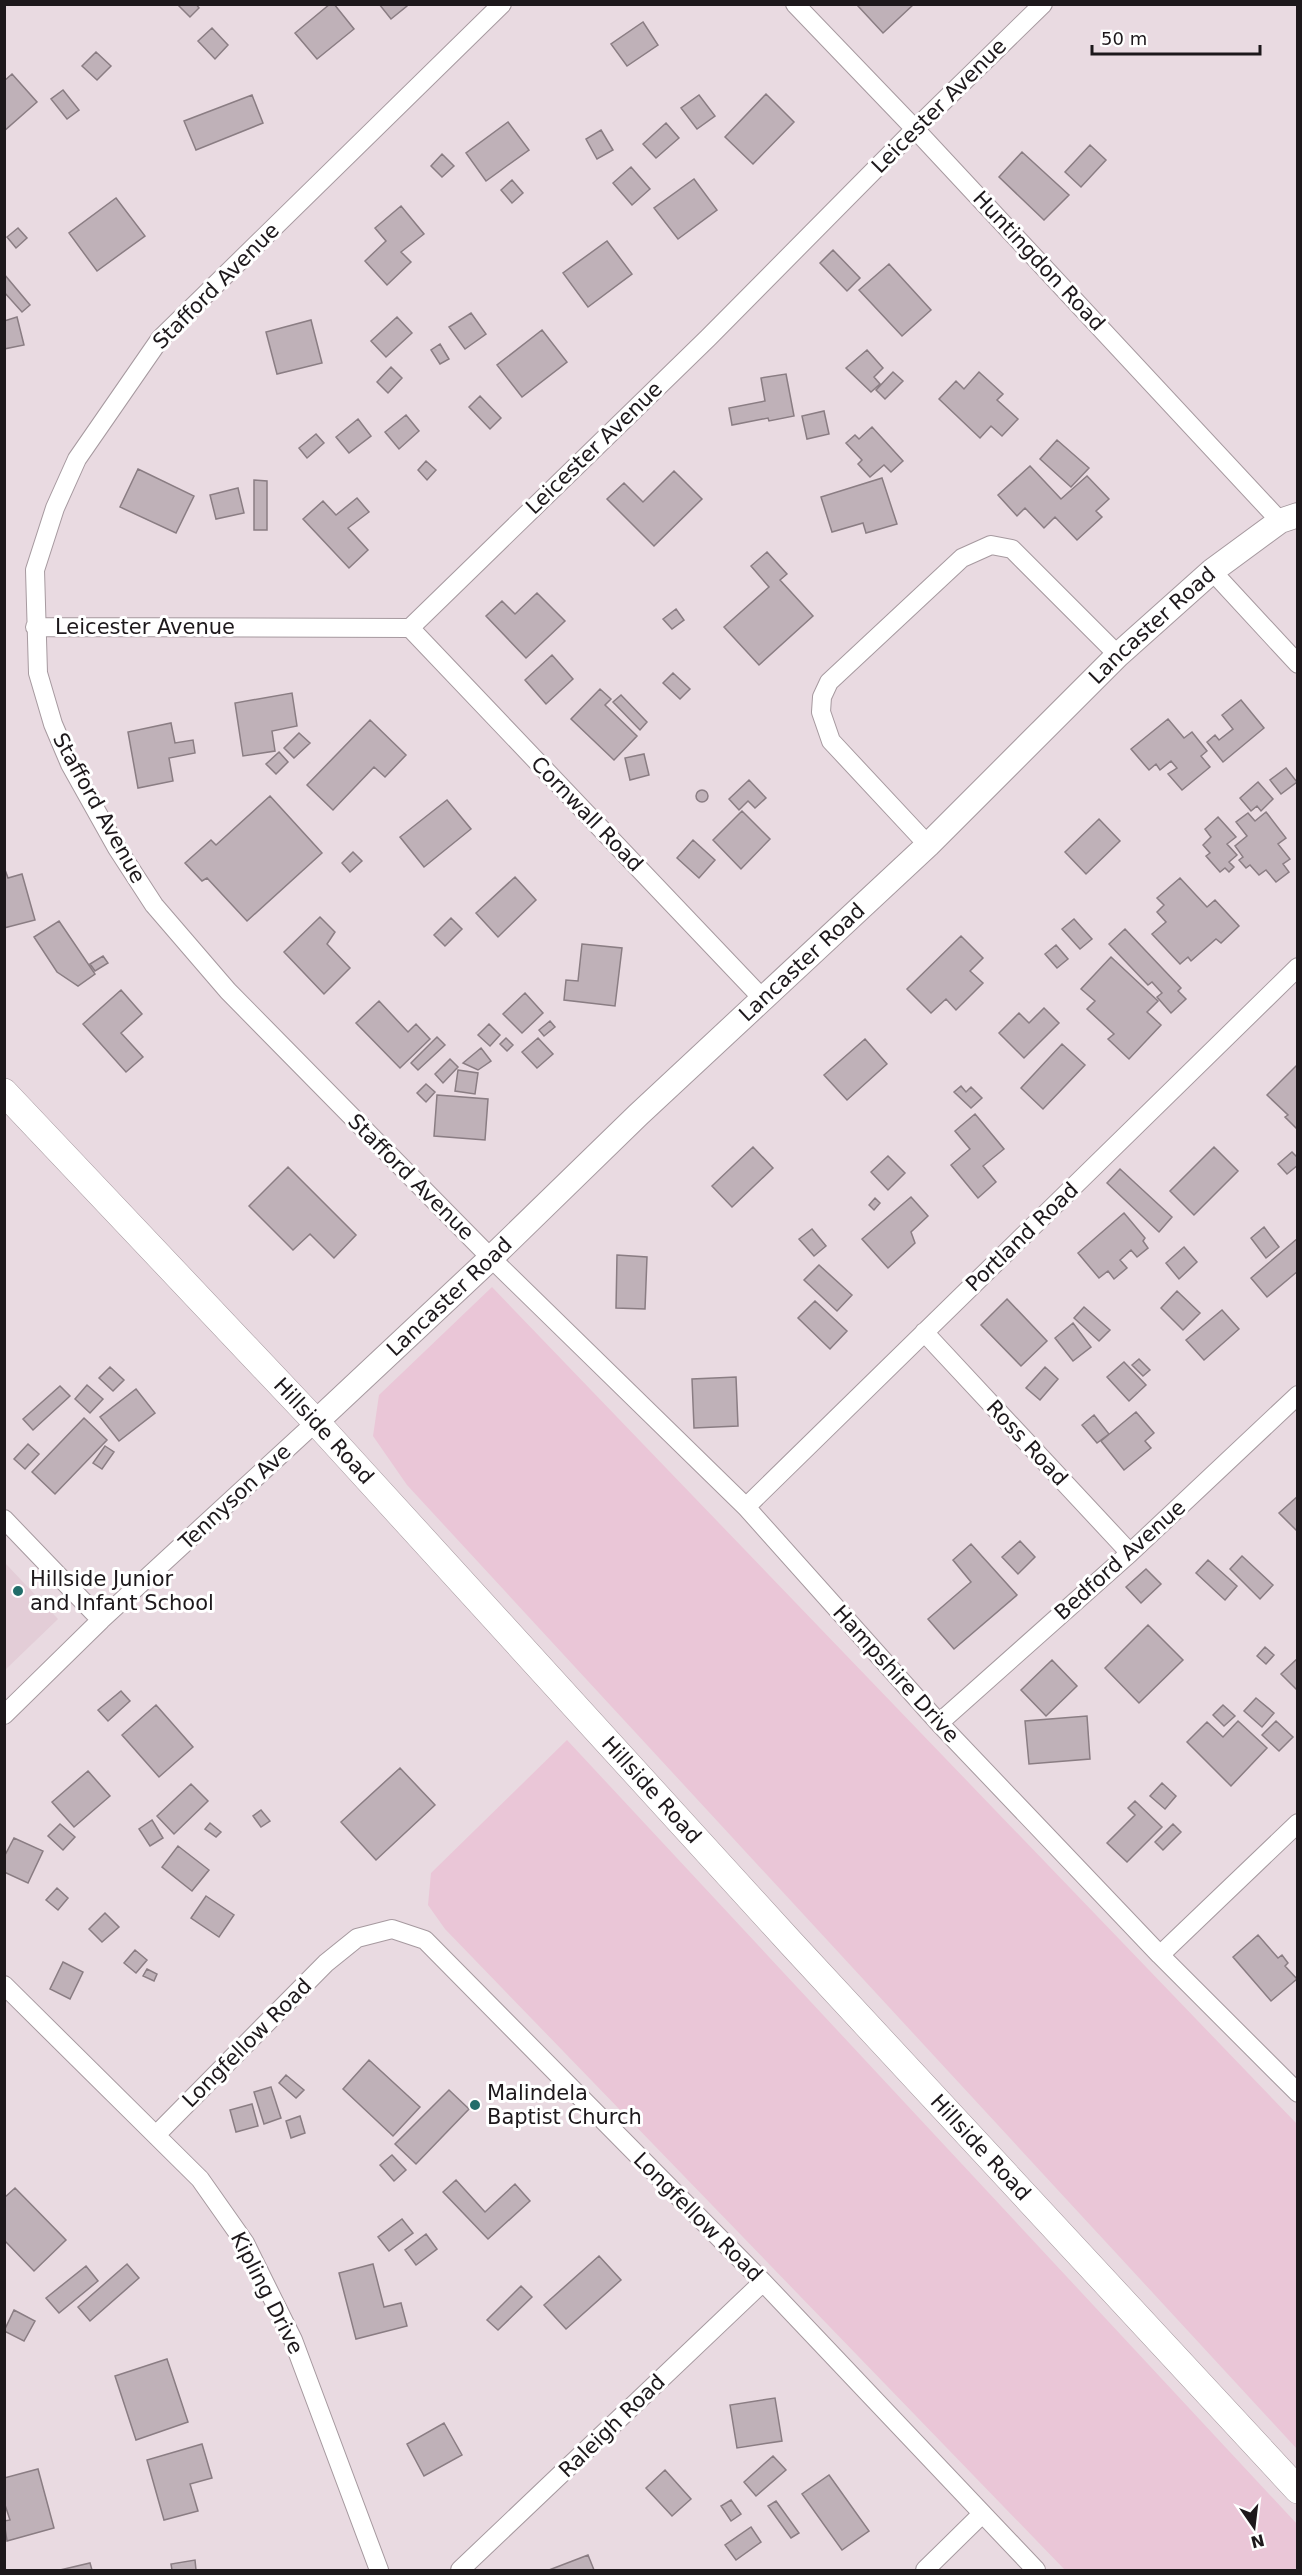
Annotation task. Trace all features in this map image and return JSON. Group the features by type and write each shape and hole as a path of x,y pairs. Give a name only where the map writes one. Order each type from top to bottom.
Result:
{"main road":[{"name":"Hillside Road","path":"4,1092 316,1422 790,1942 1298,2490"}],"street":[{"name":"Stafford Avenue","path":"491,1258 228,991 154,905 117,848 76,775 53,724 39,673 35,627 35,570 77,459 160,339 502,4"},
{"name":"Huntingdon Road","path":"795,4 1289,518"},
{"name":"Leicester Avenue","path":"35,627 410,627 708,338 915,129 1043,4"},
{"name":"Lancaster Road","path":"316,1422 491,1258 638,1115 928,845 1118,655 1212,571 1289,518"},
{"path":"928,845 831,741 821,712 822,697 829,682 962,558 991,545 1012,549 1118,655"},
{"path":"1212,571 1298,664"},
{"name":"Cornwall Road","path":"410,627 764,1000"},
{"name":"Portland Road","path":"746,1507 1298,967"},
{"name":"Hampshire Drive","path":"491,1258 746,1507 939,1722 1160,1954 1298,2092"},
{"name":"Ross Road","path":"924,1332 1130,1553"},
{"name":"Bedford Avenue","path":"939,1722 1130,1553 1298,1395"},
{"name":"Tennyson Ave","path":"4,1714 101,1620 316,1422"},
{"path":"4,1519 101,1620"},
{"path":"1160,1954 1298,1823"},
{"name":"Longfellow Road","path":"156,2135 326,1963 357,1938 392,1929 425,1940 763,2282 1036,2571"},
{"name":"Kipling Drive","path":"4,1984 200,2179 245,2243 293,2340 379,2571"},
{"name":"Raleigh Road","path":"460,2571 763,2282"},
{"path":"925,2571 981,2515"}],"shaded area":[{"path":"492,1287 1297,2124 1297,2449 407,1485 373,1436 379,1395"},
{"name":"Hillside Junior and Infant School","path":"5,1563 58,1619 5,1670"},
{"path":"567,1740 1297,2524 1297,2570 1065,2570 445,1929 428,1905 431,1873"}],"building":[{"path":"177,4 196,4 199,8 190,17"},
{"path":"330,4 334,4 354,29 317,59 295,33"},
{"path":"379,4 406,4 407,6 391,19"},
{"path":"860,4 914,4 883,33 858,6"},
{"path":"643,22 658,45 627,66 611,44"},
{"path":"212,28 228,45 215,59 198,41"},
{"path":"96,52 111,66 97,80 82,66"},
{"path":"12,74 37,102 4,131 4,81"},
{"path":"63,90 79,110 67,119 51,99"},
{"path":"766,94 794,122 753,164 725,137"},
{"path":"252,95 263,123 196,150 184,121"},
{"path":"699,95 715,116 697,129 681,108"},
{"path":"508,122 529,150 486,181 466,153"},
{"path":"666,123 679,138 656,158 643,144"},
{"path":"601,130 613,150 597,159 586,139"},
{"path":"1090,145 1106,160 1081,187 1065,172"},
{"path":"1022,152 1069,195 1044,220 999,177"},
{"path":"442,154 454,166 442,177 431,166"},
{"path":"631,167 650,189 632,205 613,183"},
{"path":"694,179 717,210 678,239 654,208"},
{"path":"512,180 523,193 512,203 501,190"},
{"path":"116,198 145,236 97,271 69,233"},
{"path":"401,206 424,234 401,252 411,262 387,285 365,261 386,241 375,228"},
{"path":"18,228 27,238 16,248 7,237"},
{"path":"607,241 632,274 588,307 563,273"},
{"path":"833,250 860,278 847,291 820,263"},
{"path":"889,264 931,310 902,336 859,290"},
{"path":"4,274 30,305 22,312 4,292"},
{"path":"471,313 486,334 465,349 449,327"},
{"path":"17,317 24,345 4,349 4,321"},
{"path":"397,317 412,333 386,357 371,341"},
{"path":"311,320 322,363 277,374 266,332"},
{"path":"542,330 567,362 522,397 497,365"},
{"path":"440,344 449,359 440,364 431,350"},
{"path":"867,350 883,368 874,377 880,384 871,392 846,368"},
{"path":"391,367 402,378 388,393 377,382"},
{"path":"893,372 903,381 885,399 876,390"},
{"path":"979,372 1003,394 997,400 1018,419 1002,436 991,426 980,438 939,399 956,381 964,389"},
{"path":"786,374 794,416 732,425 729,408 765,401 761,378"},
{"path":"480,396 501,418 490,429 469,407"},
{"path":"824,411 829,434 807,439 802,416"},
{"path":"406,415 419,431 399,449 385,432"},
{"path":"358,419 371,436 349,453 336,437"},
{"path":"872,427 903,461 891,472 884,465 870,477 858,464 862,460 846,443 855,435 859,439"},
{"path":"316,434 324,443 307,458 299,448"},
{"path":"1057,440 1089,468 1071,487 1040,459"},
{"path":"426,461 436,470 427,480 418,470"},
{"path":"1030,466 1061,499 1087,476 1109,499 1096,511 1102,517 1077,540 1055,517 1044,528 1025,508 1017,516 998,495"},
{"path":"138,469 194,496 176,533 120,507"},
{"path":"674,471 702,499 654,546 607,499 624,483 643,502"},
{"path":"882,478 897,524 866,533 863,523 832,532 821,497"},
{"path":"254,480 267,481 267,530 254,530"},
{"path":"238,488 244,513 216,519 210,495"},
{"path":"357,498 369,512 348,528 368,550 349,568 303,519 323,501 336,515"},
{"path":"767,552 787,574 780,580 813,616 759,665 724,627 769,587 751,566"},
{"path":"537,593 565,621 526,658 486,616 502,601 515,614"},
{"path":"676,609 684,620 672,629 663,619"},
{"path":"552,655 573,679 546,704 525,680"},
{"path":"673,673 690,689 680,699 663,683"},
{"path":"600,689 611,699 605,705 637,736 614,760 571,719"},
{"path":"292,693 297,726 272,731 275,751 243,756 235,703"},
{"path":"621,695 647,722 640,730 613,702"},
{"path":"1241,700 1264,728 1223,762 1207,742 1215,735 1219,740 1233,729 1222,715"},
{"path":"1168,719 1184,738 1192,732 1207,751 1201,756 1210,767 1182,790 1168,774 1177,768 1171,761 1160,770 1156,764 1149,770 1131,749"},
{"path":"370,720 406,755 385,777 374,767 333,810 307,785"},
{"path":"171,723 175,743 193,740 195,753 169,758 173,781 138,788 128,732"},
{"path":"299,733 310,743 294,758 284,748"},
{"path":"279,752 288,762 276,774 266,764"},
{"path":"644,754 649,775 630,780 625,758"},
{"path":"1286,768 1297,782 1281,794 1270,780"},
{"path":"749,780 766,798 755,808 748,801 739,810 729,799"},
{"path":"1258,782 1273,799 1261,811 1257,806 1251,811 1240,798"},
{"path":"704,790 708,796 704,802 700,802 696,794"},
{"path":"270,796 322,853 247,921 207,878 202,881 185,863 211,840 216,845"},
{"path":"447,800 471,829 424,867 400,837"},
{"path":"742,811 770,839 741,869 713,840"},
{"path":"1266,812 1286,838 1278,844 1290,859 1283,864 1289,872 1276,882 1266,870 1259,875 1250,865 1246,868 1239,860 1243,857 1235,846 1247,836 1236,822 1248,813 1255,821"},
{"path":"1218,817 1236,837 1227,844 1237,855 1229,862 1234,867 1229,872 1225,868 1220,872 1206,856 1210,853 1203,845 1211,837 1205,829"},
{"path":"1099,819 1120,841 1086,874 1065,852"},
{"path":"693,840 715,860 699,878 677,858"},
{"path":"353,852 362,861 350,872 342,863"},
{"path":"4,867 8,878 22,874 35,920 4,928"},
{"path":"515,877 536,900 498,937 476,913"},
{"path":"1180,878 1207,907 1215,900 1239,926 1221,943 1216,939 1191,961 1188,957 1180,964 1152,934 1166,922 1157,912 1164,905 1157,898"},
{"path":"320,917 335,932 327,944 350,968 324,994 284,952"},
{"path":"451,918 462,929 445,946 434,935"},
{"path":"1074,919 1092,939 1080,949 1062,929"},
{"path":"59,921 95,974 78,986 57,972 34,937"},
{"path":"1125,929 1181,988 1178,991 1186,999 1171,1013 1157,997 1162,993 1152,982 1148,985 1109,944"},
{"path":"961,936 983,958 970,971 983,983 956,1010 946,999 931,1013 907,989"},
{"path":"582,944 622,948 615,1006 564,1000 566,980 578,981"},
{"path":"1056,945 1068,959 1057,968 1045,954"},
{"path":"103,956 108,963 95,971 90,964"},
{"path":"1111,957 1158,1001 1147,1012 1161,1025 1129,1059 1108,1039 1114,1034 1087,1009 1095,1001 1081,989"},
{"path":"121,990 142,1014 121,1033 143,1057 126,1072 83,1024"},
{"path":"525,993 543,1013 522,1033 503,1014"},
{"path":"379,1001 408,1032 416,1024 430,1039 400,1068 356,1023"},
{"path":"1044,1008 1059,1023 1024,1058 999,1033 1019,1013 1029,1023"},
{"path":"550,1021 555,1027 544,1036 539,1030"},
{"path":"489,1024 500,1035 490,1046 478,1035"},
{"path":"437,1037 445,1045 418,1070 411,1063"},
{"path":"506,1038 513,1045 507,1051 500,1044"},
{"path":"538,1038 553,1054 537,1068 522,1052"},
{"path":"865,1039 887,1064 847,1100 824,1075"},
{"path":"1062,1044 1085,1065 1043,1109 1021,1088"},
{"path":"481,1048 491,1061 478,1070 463,1063"},
{"path":"450,1059 458,1067 443,1083 435,1074"},
{"path":"1298,1064 1298,1130 1285,1117 1288,1115 1267,1095"},
{"path":"458,1070 478,1073 475,1094 455,1091"},
{"path":"426,1084 435,1092 426,1102 417,1093"},
{"path":"961,1086 966,1092 971,1087 982,1098 971,1108 954,1092"},
{"path":"437,1095 488,1099 485,1140 434,1136"},
{"path":"975,1114 1004,1149 983,1166 996,1182 978,1198 951,1165 970,1149 955,1131"},
{"path":"753,1147 773,1168 732,1207 712,1186"},
{"path":"1214,1147 1238,1171 1194,1215 1170,1191"},
{"path":"1292,1152 1298,1158 1298,1165 1287,1174 1278,1164"},
{"path":"888,1156 905,1173 888,1190 871,1172"},
{"path":"288,1167 356,1235 334,1258 310,1234 293,1250 249,1206"},
{"path":"1120,1169 1172,1217 1159,1232 1107,1183"},
{"path":"911,1197 928,1216 911,1232 915,1243 888,1268 862,1239"},
{"path":"875,1198 880,1203 874,1210 869,1205"},
{"path":"1124,1213 1145,1238 1143,1241 1148,1248 1137,1257 1131,1250 1120,1260 1127,1268 1114,1279 1108,1271 1099,1278 1078,1253"},
{"path":"1264,1227 1279,1247 1266,1258 1251,1238"},
{"path":"812,1229 826,1246 814,1256 799,1239"},
{"path":"1298,1238 1298,1271 1267,1297 1251,1278"},
{"path":"1184,1247 1197,1262 1179,1279 1166,1263"},
{"path":"617,1255 647,1257 645,1309 616,1308"},
{"path":"819,1265 852,1295 837,1311 804,1280"},
{"path":"1177,1291 1200,1313 1183,1330 1161,1308"},
{"path":"1007,1299 1047,1341 1021,1366 981,1325"},
{"path":"815,1301 847,1331 830,1349 798,1318"},
{"path":"1084,1307 1110,1330 1099,1341 1074,1318"},
{"path":"1222,1310 1239,1329 1204,1360 1186,1340"},
{"path":"1073,1323 1091,1347 1073,1361 1055,1338"},
{"path":"1139,1359 1150,1370 1143,1376 1132,1365"},
{"path":"1124,1362 1146,1385 1129,1401 1107,1377"},
{"path":"110,1367 124,1380 113,1391 99,1378"},
{"path":"1045,1367 1058,1379 1040,1400 1026,1388"},
{"path":"736,1377 738,1426 694,1428 692,1379"},
{"path":"87,1385 103,1399 90,1413 75,1399"},
{"path":"60,1386 70,1396 33,1430 23,1419"},
{"path":"136,1389 155,1413 119,1441 100,1417"},
{"path":"1136,1412 1154,1433 1145,1441 1151,1448 1124,1470 1101,1441"},
{"path":"1094,1415 1109,1434 1097,1443 1082,1425"},
{"path":"84,1418 107,1440 55,1494 32,1472"},
{"path":"28,1444 39,1454 25,1469 14,1459"},
{"path":"105,1446 114,1452 102,1469 93,1463"},
{"path":"1298,1496 1298,1532 1279,1513"},
{"path":"1020,1541 1035,1557 1018,1574 1002,1557"},
{"path":"971,1544 1017,1595 954,1649 928,1619 971,1582 953,1560"},
{"path":"1242,1556 1273,1585 1260,1599 1230,1569"},
{"path":"1208,1560 1237,1586 1225,1600 1196,1573"},
{"path":"1146,1569 1161,1584 1141,1603 1126,1587"},
{"path":"1148,1625 1183,1660 1139,1703 1105,1668"},
{"path":"1265,1647 1274,1655 1266,1664 1257,1656"},
{"path":"1298,1658 1298,1691 1281,1674"},
{"path":"1052,1660 1077,1686 1046,1716 1021,1690"},
{"path":"121,1691 130,1701 108,1721 98,1710"},
{"path":"1256,1698 1274,1713 1262,1727 1244,1711"},
{"path":"156,1705 193,1747 159,1777 122,1735"},
{"path":"1223,1705 1235,1716 1224,1726 1213,1715"},
{"path":"1087,1716 1090,1759 1029,1764 1025,1721"},
{"path":"1238,1721 1267,1748 1231,1786 1187,1742 1207,1722 1223,1737"},
{"path":"1276,1721 1293,1737 1279,1751 1262,1735"},
{"path":"400,1768 435,1805 376,1860 341,1822"},
{"path":"88,1771 110,1796 74,1827 52,1802"},
{"path":"1162,1783 1176,1796 1165,1809 1150,1796"},
{"path":"191,1784 208,1801 174,1834 157,1816"},
{"path":"1135,1801 1162,1827 1127,1862 1107,1843 1135,1815 1128,1808"},
{"path":"261,1810 270,1821 261,1827 253,1816"},
{"path":"152,1820 163,1838 150,1846 139,1829"},
{"path":"210,1823 221,1832 216,1837 205,1829"},
{"path":"60,1824 75,1837 63,1850 48,1836"},
{"path":"1173,1824 1181,1832 1163,1850 1155,1842"},
{"path":"14,1838 43,1851 28,1883 4,1872 4,1857"},
{"path":"178,1846 209,1870 192,1891 162,1867"},
{"path":"57,1888 68,1898 58,1910 46,1900"},
{"path":"206,1896 234,1915 219,1937 191,1918"},
{"path":"105,1913 119,1927 102,1942 89,1929"},
{"path":"1258,1935 1278,1958 1282,1955 1288,1963 1285,1966 1297,1979 1271,2001 1233,1957"},
{"path":"135,1950 147,1960 136,1973 124,1963"},
{"path":"63,1962 83,1972 70,1999 50,1989"},
{"path":"147,1969 157,1974 154,1981 143,1976"},
{"path":"369,2060 420,2107 393,2136 343,2089"},
{"path":"286,2075 304,2090 296,2098 279,2083"},
{"path":"271,2087 281,2118 264,2124 254,2092"},
{"path":"449,2090 469,2109 416,2164 395,2144"},
{"path":"252,2104 258,2126 236,2132 230,2110"},
{"path":"300,2116 305,2133 291,2138 286,2121"},
{"path":"392,2155 406,2170 394,2181 380,2165"},
{"path":"456,2180 485,2212 515,2184 530,2201 488,2239 443,2192"},
{"path":"15,2188 66,2240 34,2271 4,2240 4,2198"},
{"path":"402,2219 413,2233 389,2251 378,2237"},
{"path":"426,2234 437,2249 416,2265 405,2250"},
{"path":"599,2256 621,2280 566,2329 544,2305"},
{"path":"127,2264 139,2278 90,2321 78,2307"},
{"path":"373,2264 384,2307 401,2303 407,2326 356,2339 339,2273"},
{"path":"86,2266 98,2281 59,2313 46,2298"},
{"path":"521,2286 532,2297 498,2330 487,2320"},
{"path":"14,2310 35,2321 24,2341 4,2331"},
{"path":"167,2359 188,2422 136,2440 115,2376"},
{"path":"775,2398 782,2441 737,2448 730,2405"},
{"path":"444,2423 462,2455 424,2476 407,2444"},
{"path":"202,2444 212,2478 190,2484 198,2511 164,2520 147,2460"},
{"path":"773,2456 786,2470 756,2496 744,2482"},
{"path":"38,2469 54,2528 7,2541 4,2521 10,2520 4,2502 4,2478"},
{"path":"665,2470 691,2499 672,2516 646,2488"},
{"path":"829,2475 869,2531 842,2550 802,2494"},
{"path":"731,2500 741,2514 731,2521 721,2506"},
{"path":"776,2501 799,2533 791,2538 768,2506"},
{"path":"751,2527 761,2542 736,2560 725,2545"},
{"path":"588,2555 594,2570 549,2570"},
{"path":"195,2560 196,2570 172,2570 171,2564"},
{"path":"90,2563 92,2570 60,2570"}],"place":[{"name":"Hillside Junior and Infant School","path":"18,1591"},
{"name":"Malindela Baptist Church","path":"475,2105"}]}
